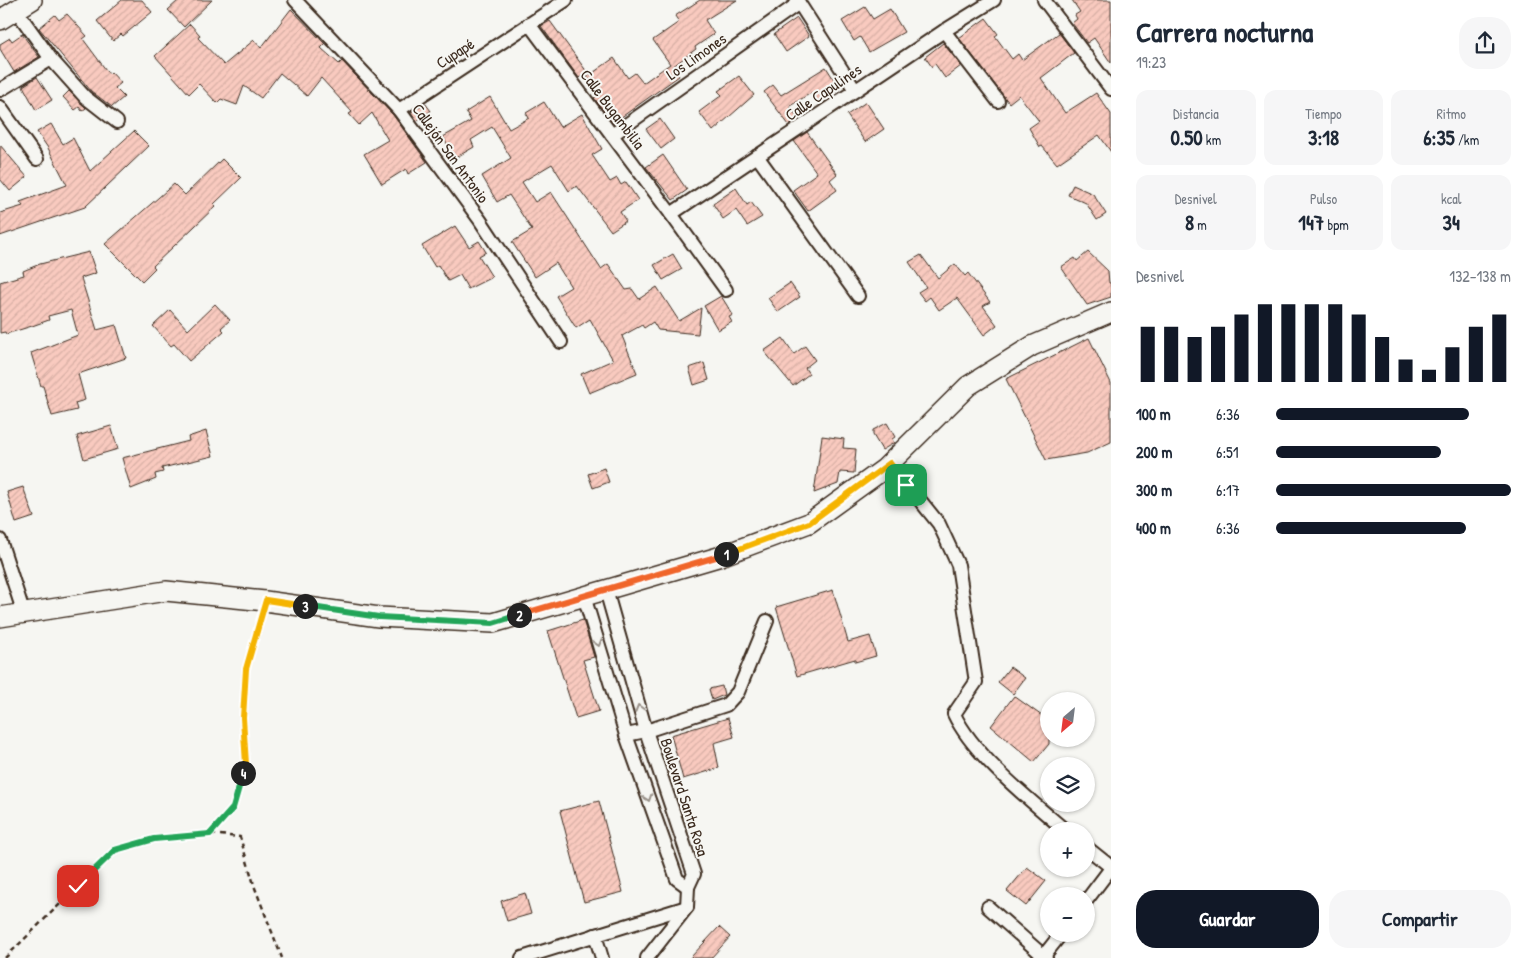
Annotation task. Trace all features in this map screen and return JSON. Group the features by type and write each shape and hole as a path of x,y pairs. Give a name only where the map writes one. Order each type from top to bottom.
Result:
{"street":[{"name":"Callejón San Antonio","path":"295,0 399,110 480,220 561,342"},
{"name":"Cupapé","path":"399,110 566,0"},
{"name":"Calle Capulines","path":"672,214 855,90 994,0"},
{"path":"1044,0 1111,89"},
{"path":"798,2 855,90"},
{"name":"Los Limones","path":"612,135 798,2"},
{"path":"0,20 24,5 51,59 85,97 117,122"},
{"name":"Calle Bugambilia","path":"529,24 672,214 726,290"},
{"path":"944,31 998,101"},
{"path":"0,90 51,59"},
{"path":"0,107 37,159"},
{"path":"757,156 858,296"},
{"path":"0,617 166,590 266,600 379,617 493,623 718,557 809,523 890,463 968,386 1032,346 1111,312"},
{"path":"890,463 939,524 958,565 976,682 954,714 962,731 1020,792 1055,822"},
{"path":"0,540 24,614"},
{"name":"Boulevard Santa Rosa","path":"584,596 626,735 677,879 688,887 694,874 646,731 606,590"},
{"path":"626,735 646,731 726,705 738,692 767,621"},
{"path":"1095,855 1111,868 1095,889"},
{"path":"647,958 687,907 688,887"},
{"path":"522,958 687,907"},
{"path":"988,907 1044,957 1055,942"},
{"path":"595,935 602,958"}],"path":[{"path":"210,834 233,808 246,764 243,718 246,669 266,600"},
{"path":"5,958 115,850 154,839 210,834 240,837 255,888 282,958"}],"building":[{"path":"122,0 142,0 152,12 123,36 121,34 113,41 97,21"},
{"path":"179,0 212,0 184,27 168,10"},
{"path":"700,0 737,0 705,20 714,34 695,47 696,49 672,67 679,76 613,123 594,98 600,94 587,77 614,58 628,78 635,73 643,83 670,64 653,40 679,22 675,16"},
{"path":"1072,0 1111,0 1111,63 1094,38 1087,43 1072,23 1077,19 1075,15 1080,12"},
{"path":"865,7 873,19 890,9 904,32 869,52 860,37 854,41 842,21"},
{"path":"291,9 325,44 321,48 339,64 342,61 393,115 427,162 408,174 406,169 382,184 364,154 388,140 372,113 359,125 349,114 352,112 321,78 307,96 280,73 261,98 244,86 237,105 221,99 217,103 199,84 189,94 155,56 190,24 200,35 198,38 224,65 254,40 261,48"},
{"path":"67,14 87,36 83,39 109,74 111,72 121,83 115,88 124,97 112,107 91,91 39,28 55,15 59,20"},
{"path":"797,18 809,36 786,52 774,34"},
{"path":"986,18 998,34 995,36 1012,59 1018,54 1022,60 1059,33 1074,53 1041,78 1065,113 1096,93 1111,114 1111,152 1099,135 1057,164 1042,146 1040,147 1029,128 1039,121 1019,95 1009,103 959,38"},
{"path":"550,21 587,72 579,78 541,26"},
{"path":"22,34 39,57 14,72 0,49 0,44 10,38 12,41"},
{"path":"943,43 961,66 945,78 935,64 932,67 925,57"},
{"path":"826,67 840,89 817,103 811,93 790,106 798,118 789,125 764,92 773,85 781,95"},
{"path":"739,76 754,95 713,131 699,112 722,95 718,91"},
{"path":"37,77 52,100 36,110 23,86"},
{"path":"69,91 86,108 82,111 79,107 75,110 63,97"},
{"path":"490,97 509,129 529,118 526,113 544,102 560,127 582,114 602,149 592,155 610,182 617,178 621,185 626,182 638,200 620,212 626,221 611,231 577,186 569,191 552,164 522,182 535,202 551,192 601,269 608,264 626,290 632,289 639,299 657,287 679,321 701,308 698,334 658,330 653,322 644,328 642,325 622,336 637,373 589,393 581,374 613,360 590,319 576,328 556,296 571,287 556,263 535,277 512,242 532,230 509,195 497,202 482,176 511,158 492,127 471,140 474,147 455,158 443,137 471,121 466,112"},
{"path":"866,102 884,129 865,142 847,115"},
{"path":"425,103 431,111 417,121 411,112"},
{"path":"660,119 674,139 661,149 646,129"},
{"path":"51,124 63,144 73,138 90,171 134,131 149,146 85,207 0,236 0,213 23,206 20,202 67,185 48,148 37,132"},
{"path":"807,132 837,174 830,180 837,190 808,211 793,190 817,173 794,141"},
{"path":"0,145 27,177 10,191 0,179"},
{"path":"663,155 687,190 673,200 646,167"},
{"path":"222,159 241,178 214,204 216,206 153,266 155,268 142,281 105,244 174,184 185,195"},
{"path":"1073,185 1093,194 1106,214 1097,220 1086,203 1068,195"},
{"path":"736,188 747,205 751,202 762,217 747,226 736,210 723,219 713,204"},
{"path":"455,226 469,247 479,241 486,252 479,256 492,277 468,289 460,275 448,281 438,265 435,267 422,246"},
{"path":"89,252 96,273 81,278 97,330 116,325 126,358 78,374 85,400 75,403 77,410 52,416 31,353 78,335 71,310 48,316 49,320 32,326 6,334 5,332 0,333 0,282 24,275 23,271 40,264"},
{"path":"1088,252 1108,271 1109,283 1111,283 1111,297 1087,305 1061,267 1075,258 1077,261"},
{"path":"673,254 682,269 663,280 654,265"},
{"path":"921,255 938,278 955,264 965,276 968,273 990,302 983,306 997,325 984,335 957,298 939,310 930,297 925,301 918,292 926,287 909,262"},
{"path":"790,283 800,297 778,312 768,298"},
{"path":"721,296 733,315 729,317 732,322 718,330 704,306"},
{"path":"215,304 230,320 221,328 224,331 189,361 174,344 171,346 153,326 170,310 188,330"},
{"path":"783,338 794,354 805,346 815,360 805,368 809,374 793,386 764,351"},
{"path":"1089,338 1111,383 1111,442 1087,453 1046,460 1006,379"},
{"path":"704,363 709,380 694,385 689,368"},
{"path":"887,423 895,437 892,439 894,443 882,450 873,435 873,430"},
{"path":"111,426 118,449 84,459 77,436"},
{"path":"206,431 213,456 162,468 163,472 155,474 156,479 131,489 122,458 189,441 188,437"},
{"path":"822,436 844,439 843,448 856,449 854,473 840,472 838,484 814,493"},
{"path":"604,468 609,482 593,488 588,474"},
{"path":"23,487 34,517 16,523 7,492"},
{"path":"833,590 848,642 870,636 876,656 855,662 855,659 797,676 776,607"},
{"path":"583,620 594,657 583,660 599,711 576,718 548,631"},
{"path":"1010,667 1025,678 1013,694 998,682"},
{"path":"722,686 724,695 712,700 709,689"},
{"path":"1014,696 1040,715 1040,748 1046,748 1034,762 991,726"},
{"path":"728,718 734,737 714,743 719,768 683,779 671,735"},
{"path":"599,801 623,892 584,902 560,811"},
{"path":"1027,867 1046,881 1026,906 1007,891"},
{"path":"525,893 531,914 507,921 501,901"},
{"path":"719,927 730,937 711,958 690,958"}],"route":[{"path":"78,886 115,850 154,839 210,834 233,808 246,764 243,718 246,669 266,600 379,617 493,623 718,557 809,523 890,463 906,485"}]}
